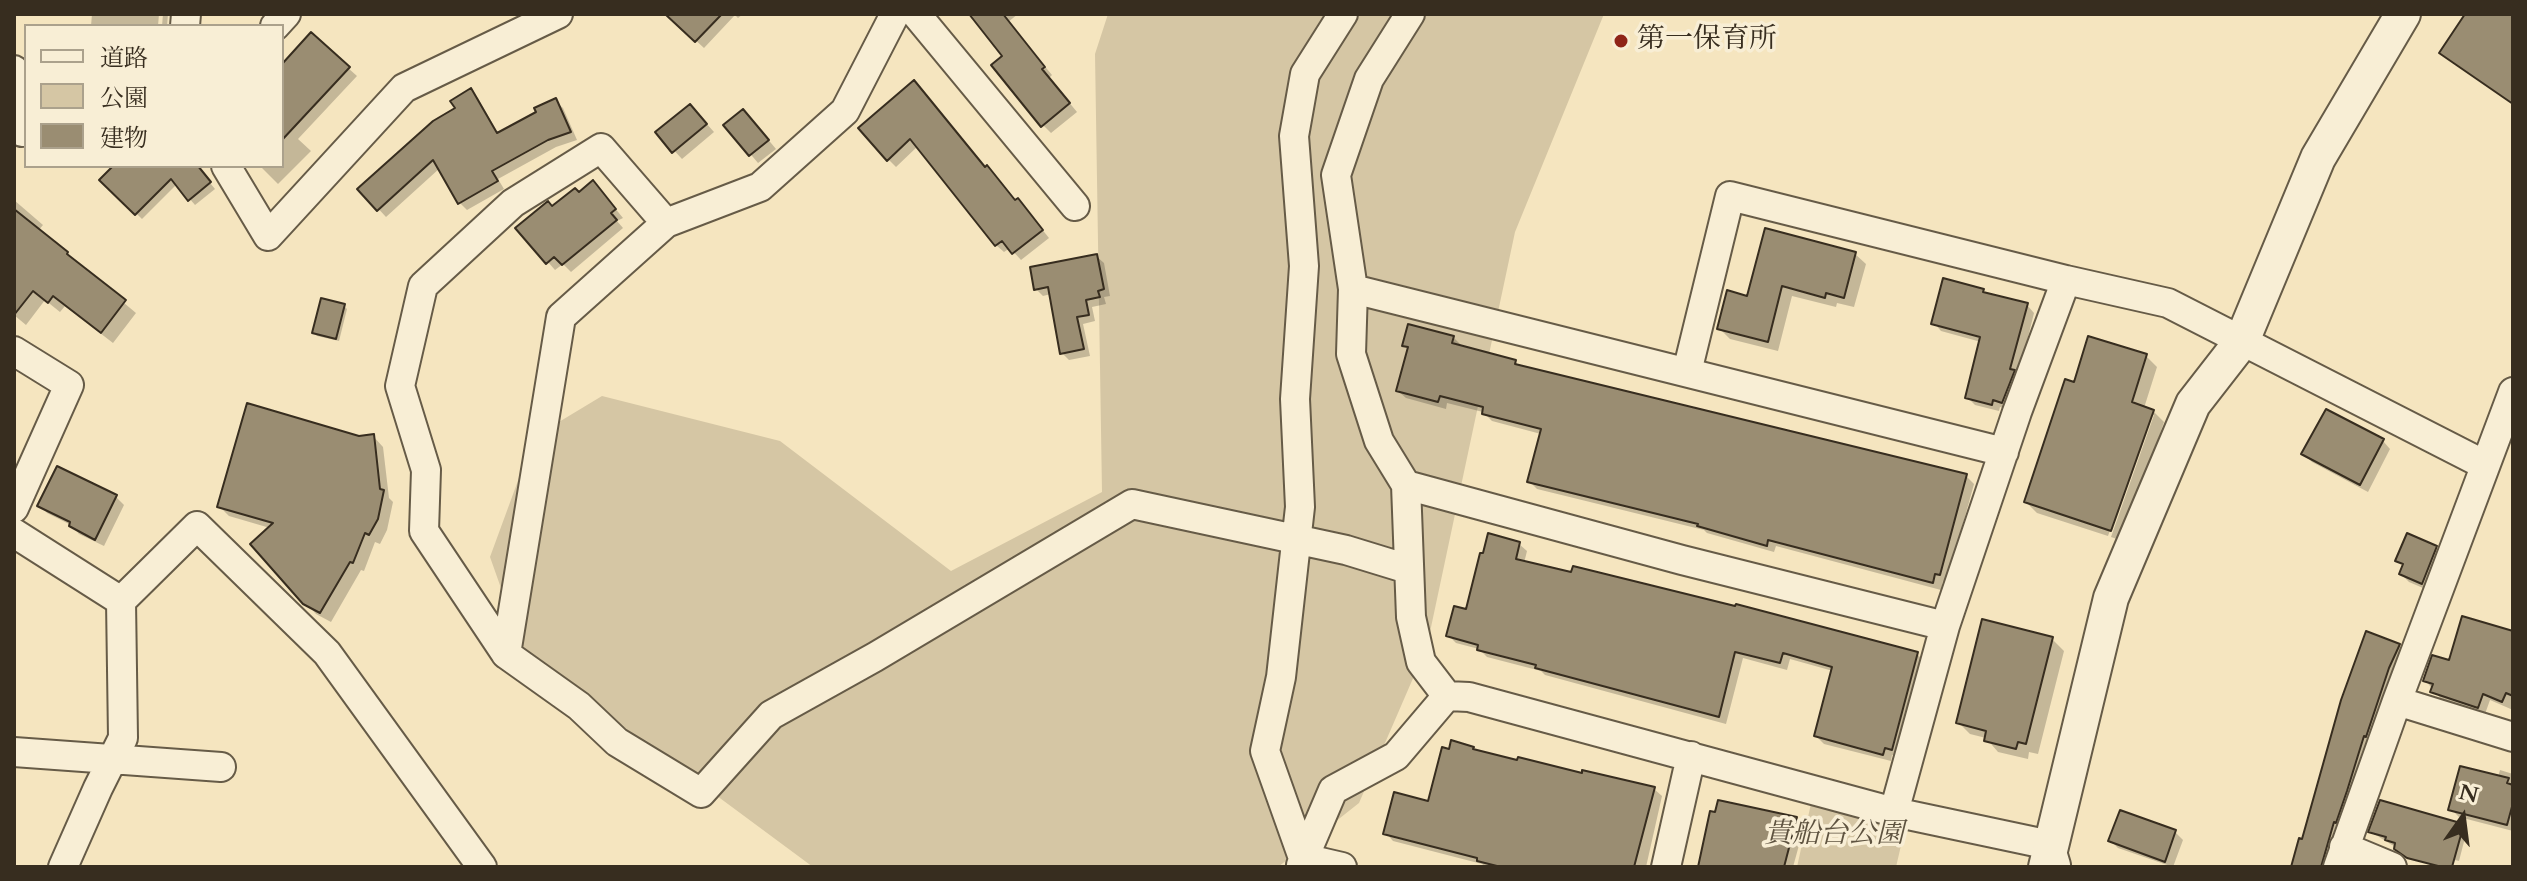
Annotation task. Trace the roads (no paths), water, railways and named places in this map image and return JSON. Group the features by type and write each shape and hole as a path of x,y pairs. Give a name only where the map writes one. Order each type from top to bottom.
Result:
{"street":[{"path":"227,168 268,236 404,88 558,14"},
{"path":"506,654 561,317 666,223 760,187 845,111 895,14"},
{"path":"916,14 1075,206"},
{"path":"1302,862 1265,751 1281,677 1300,507 1295,399 1304,266 1294,136 1305,74 1343,14"},
{"path":"1410,14 1369,79 1336,175 1353,289 1351,354 1379,441 1406,485 1411,617 1421,662 1447,696 1469,697 1691,756 1894,812 2051,860 2111,598 2193,404 2242,341 2318,158 2403,14"},
{"path":"14,70 21,133"},
{"path":"1294,136 1336,175"},
{"path":"666,223 601,148 513,203 423,286 400,386 426,470 424,531 506,654 579,706 617,742 701,793 771,715 875,657 1132,504 1346,550 1408,569"},
{"path":"1687,372 1730,196 2168,303 2485,465"},
{"path":"1894,812 1945,626 2066,280"},
{"path":"1353,289 2004,452"},
{"path":"14,351 69,385 14,508"},
{"path":"2392,867 2341,857 2513,392"},
{"path":"1406,485 1682,560 1945,626"},
{"path":"63,867 123,738 121,601 197,526 327,653 482,867"},
{"path":"14,533 121,601"},
{"path":"1302,862 1333,790 1396,756 1447,696"},
{"path":"2397,701 2513,737"},
{"path":"14,752 221,767"},
{"path":"1666,867 1691,756"},
{"path":"1302,862 1342,867"}],"place":[{"name":"第一保育所","path":"1621,41"}],"park label":[{"name":"貴船台公園","path":"1834,836"}]}
